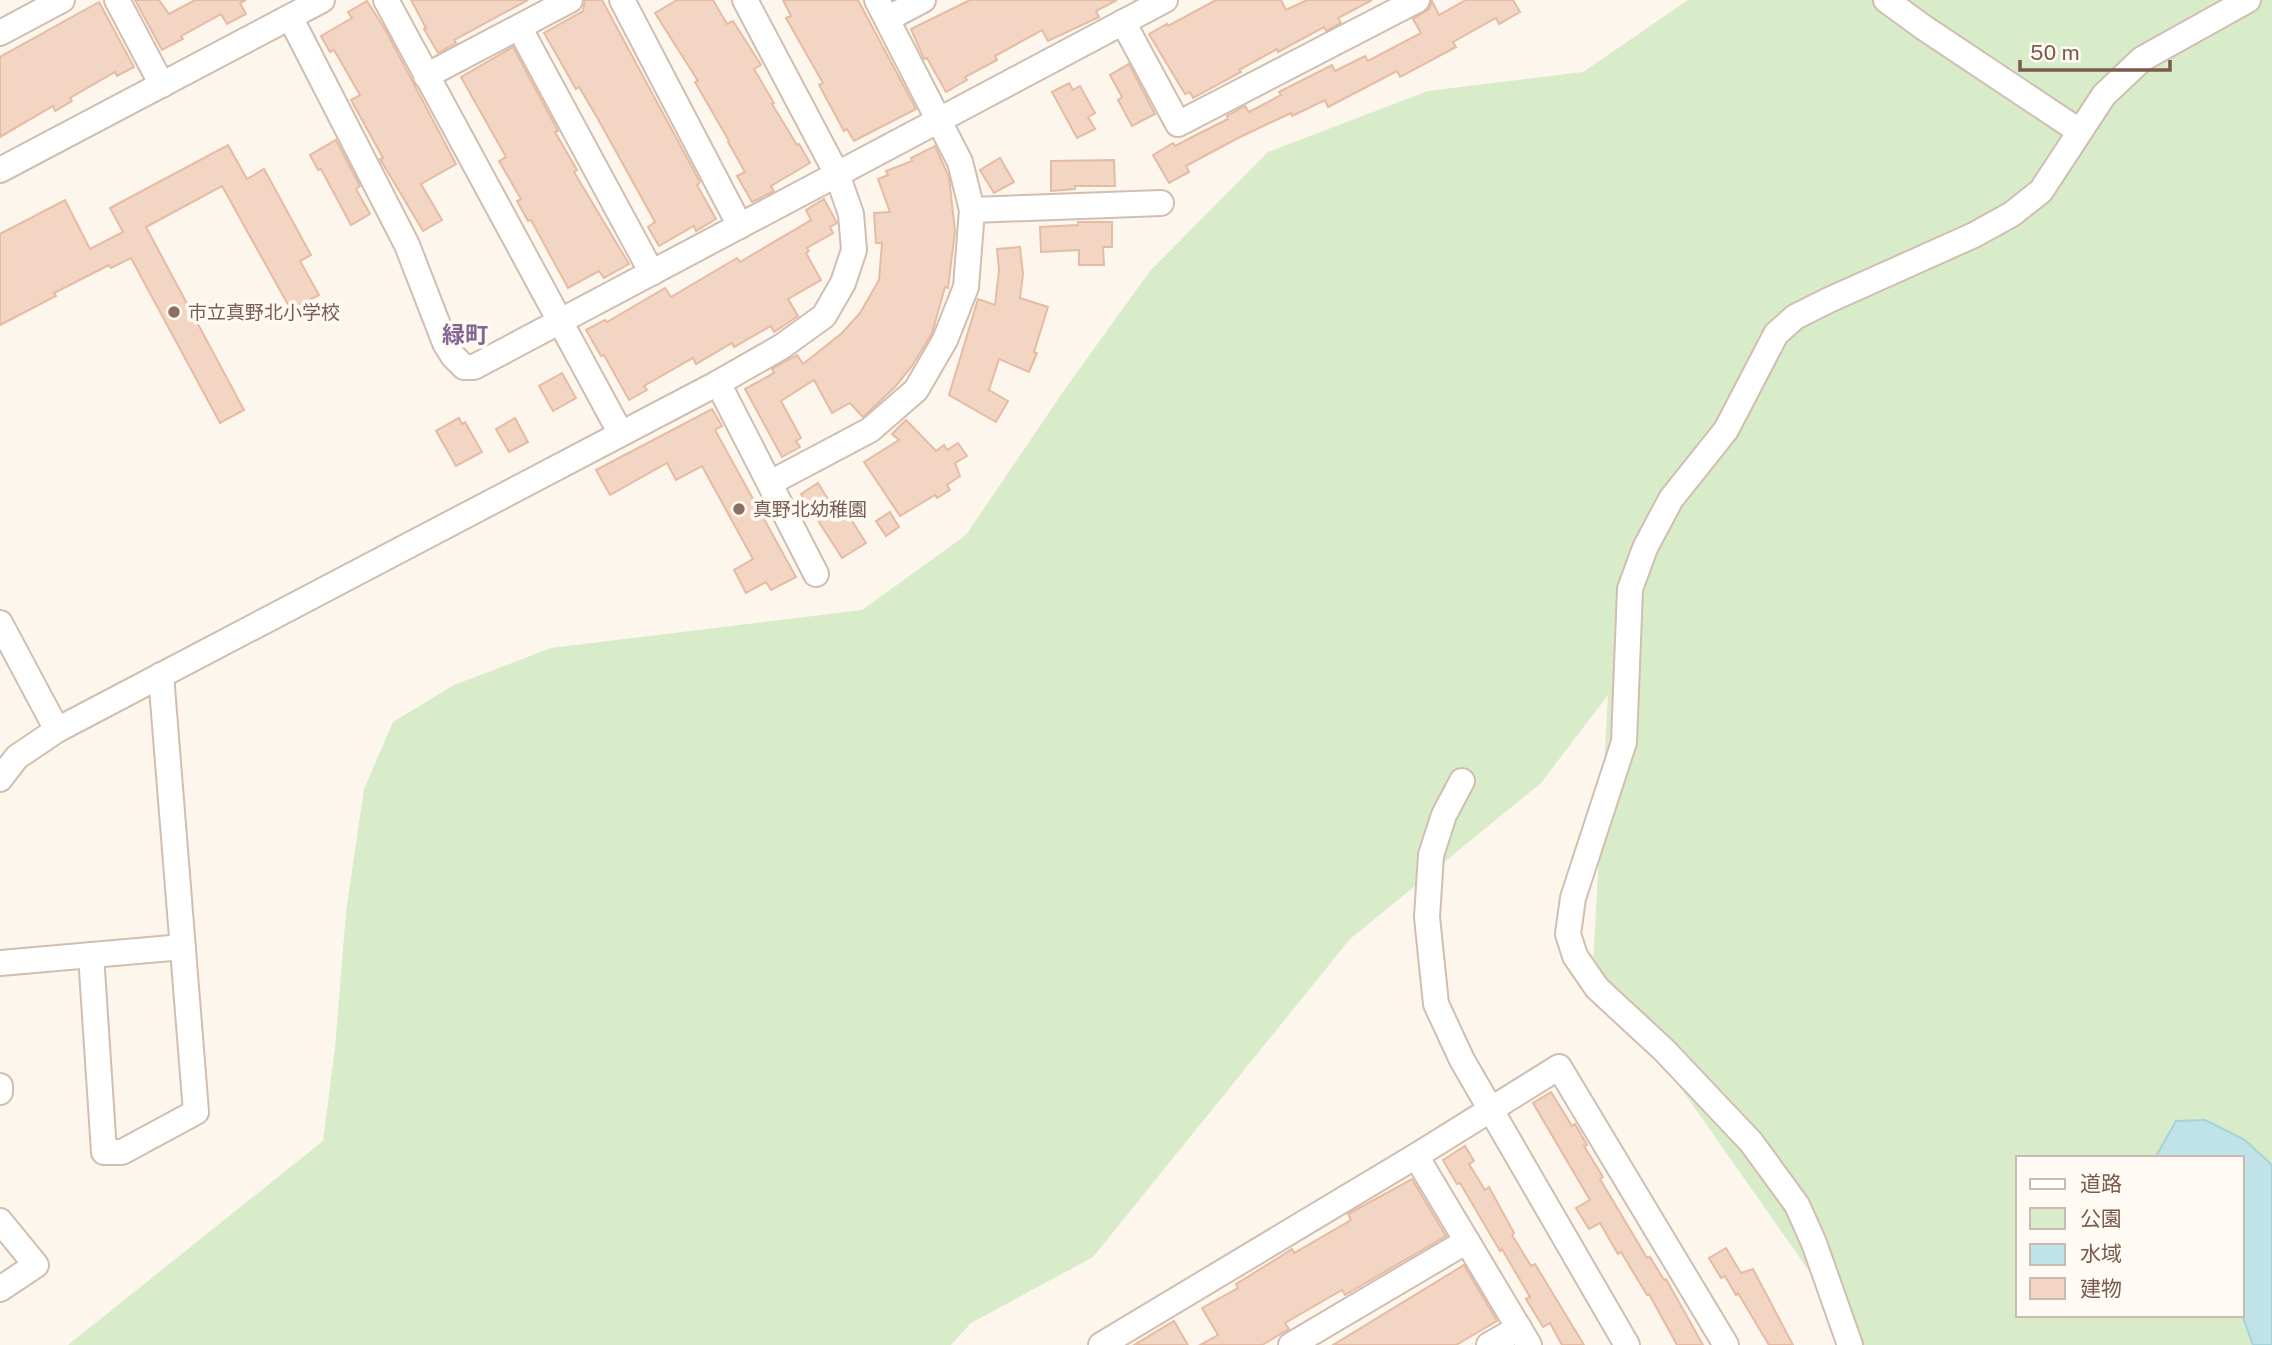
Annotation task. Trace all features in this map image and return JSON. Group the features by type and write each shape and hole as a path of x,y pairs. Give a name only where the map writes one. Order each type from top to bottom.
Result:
{"street":[{"path":"2,28 62,0"},
{"path":"117,0 162,85"},
{"path":"0,170 322,0"},
{"path":"387,0 620,432"},
{"path":"426,76 570,0"},
{"path":"622,0 740,226"},
{"path":"0,779 17,757 57,730 620,432 718,383 781,348 824,316 843,283 854,250 851,214 837,174 745,0"},
{"path":"770,484 870,430 916,390 945,340 966,287 972,210 960,162 882,9 923,0"},
{"path":"290,17 407,245 445,343 464,367 474,367 1165,0"},
{"path":"1123,22 1178,124 1417,0"},
{"path":"1886,0 2079,131"},
{"path":"1850,1345 1814,1243 1797,1205 1751,1142 1664,1050 1597,988 1575,956 1568,934 1573,898 1624,742 1630,589 1645,548 1671,499 1726,430 1776,334 1795,317 1975,235 2012,214 2041,191 2104,94 2142,60 2248,0"},
{"path":"519,27 652,273"},
{"path":"972,210 1161,203"},
{"path":"718,383 816,573"},
{"path":"0,623 6,652 57,730"},
{"path":"90,955 104,1153 122,1153 197,1112 161,675"},
{"path":"1462,781 1444,815 1431,855 1427,917 1436,1004 1462,1060 1627,1345"},
{"path":"0,962 183,947"},
{"path":"1101,1345 1559,1067 1726,1345"},
{"path":"0,1086 0,1093"},
{"path":"1416,1156 1524,1336 1489,1345"},
{"path":"0,1221 36,1265 0,1289"},
{"path":"1291,1345 1466,1241"}],"green space":[{"path":"1688,0 2272,0 2272,1345 1861,1345 1593,963 1608,695 1541,783 1350,939 1093,1257 971,1323 951,1345 68,1345 323,1141 335,1048 346,912 364,789 393,722 454,685 551,648 862,610 966,535 1065,389 1150,271 1268,152 1428,91 1583,72"}],"water":[{"path":"2205,1120 2245,1140 2272,1165 2272,1345 2253,1345 2243,1317 2244,1156 2156,1156 2176,1121"}],"building":[{"path":"135,0 159,0 169,14 195,0 246,0 240,3 246,14 227,24 221,14 162,50"},
{"path":"411,0 528,0 454,40 456,43 438,53"},
{"path":"585,0 602,0 700,182 697,185 716,219 696,231 694,226 659,246 648,227 655,222 598,119 579,87 576,89 544,33 583,11"},
{"path":"677,0 713,0 727,24 733,21 761,65 754,69 774,103 772,104 810,163 771,186 774,191 752,202 737,176 745,172 695,82 698,81 655,13"},
{"path":"783,0 858,0 916,109 854,141 847,129 844,131 819,85 823,83 786,18 791,16"},
{"path":"970,0 1117,0 1096,11 1099,17 1048,41 1042,30 995,56 997,60 965,77 967,80 946,92 927,58 924,59 911,29"},
{"path":"1216,0 1281,0 1286,10 1307,0 1372,0 1338,18 1341,23 1326,31 1324,27 1278,52 1277,49 1193,98 1190,92 1185,94 1149,34"},
{"path":"1466,0 1513,0 1520,12 1499,24 1496,18 1453,42 1456,47 1400,77 1397,71 1328,107 1325,100 1238,138 1186,166 1189,172 1169,183 1153,155 1173,143 1175,146 1228,119 1227,116 1245,106 1249,112 1281,95 1279,92 1332,65 1335,71 1365,56 1368,61 1421,33 1413,19 1429,9 1432,1 1439,15"},
{"path":"367,1 386,31 456,164 421,184 442,220 423,231 380,159 383,158 351,100 360,95 334,50 330,52 321,36 352,18 348,12"},
{"path":"99,2 134,67 117,76 115,72 70,98 72,101 55,111 53,106 0,137 0,57"},
{"path":"513,47 558,131 555,132 577,170 574,172 629,264 604,278 599,271 568,288 531,220 528,221 517,201 521,199 499,161 506,157 461,77"},
{"path":"1129,64 1155,114 1132,126 1118,100 1122,97 1110,75"},
{"path":"1069,83 1073,90 1080,86 1095,113 1088,117 1095,129 1077,138 1052,92"},
{"path":"336,140 360,186 356,189 370,214 351,225 321,169 318,170 310,155"},
{"path":"228,145 247,179 264,169 311,255 300,261 319,295 291,310 222,186 146,227 244,410 220,423 131,258 111,268 109,265 54,293 56,296 0,325 0,234 65,200 90,249 123,232 110,208"},
{"path":"935,146 949,177 955,231 948,288 945,287 932,333 912,366 895,387 863,417 850,403 832,413 814,380 781,401 801,438 796,441 800,447 782,457 745,389 774,373 772,369 797,355 803,364 842,333 860,313 879,280 882,243 876,243 874,213 890,212 878,179 888,175 886,171 912,161 911,158"},
{"path":"1000,158 1014,182 994,193 980,170"},
{"path":"1114,160 1115,186 1075,186 1075,189 1051,191 1051,161"},
{"path":"824,199 837,223 830,227 833,233 807,248 809,251 806,253 821,280 788,299 798,316 774,332 771,326 734,347 732,343 696,364 693,358 644,386 647,390 629,400 604,355 601,356 586,330 605,320 607,322 665,288 671,297 737,258 740,262 811,220 806,210"},
{"path":"1078,222 1112,222 1112,247 1103,247 1104,265 1079,265 1079,250 1041,252 1040,227 1078,225"},
{"path":"1020,247 1023,274 1020,298 1048,307 1034,352 1037,353 1029,372 999,359 989,390 1008,401 996,422 949,395 978,299 995,305 999,270 997,249"},
{"path":"562,373 576,398 553,411 539,386"},
{"path":"712,409 722,426 715,430 796,577 771,590 766,582 746,593 734,570 753,559 702,466 676,480 667,463 610,495 596,470"},
{"path":"459,418 462,424 465,422 482,452 456,466 436,431"},
{"path":"515,418 528,442 509,452 496,429"},
{"path":"906,420 936,451 944,445 947,450 958,443 967,456 955,463 960,476 947,485 950,490 937,498 935,495 900,516 864,462 899,440 892,434"},
{"path":"818,483 839,517 847,513 866,543 842,558 801,494"},
{"path":"890,512 899,527 886,536 876,521"},
{"path":"1551,1092 1572,1126 1575,1124 1587,1145 1584,1146 1603,1177 1600,1179 1647,1258 1650,1257 1664,1280 1666,1279 1703,1345 1677,1345 1649,1294 1647,1295 1621,1252 1618,1254 1600,1223 1589,1229 1576,1208 1590,1200 1533,1103"},
{"path":"1465,1146 1474,1161 1469,1164 1485,1190 1489,1187 1514,1233 1512,1235 1531,1266 1535,1264 1584,1345 1562,1345 1550,1323 1543,1327 1526,1299 1530,1297 1502,1249 1500,1251 1460,1183 1457,1184 1443,1160"},
{"path":"1412,1179 1446,1236 1345,1295 1342,1290 1285,1323 1289,1329 1262,1345 1200,1345 1218,1335 1202,1308 1238,1288 1236,1284 1292,1249 1294,1253 1351,1220 1348,1214"},
{"path":"1726,1248 1741,1273 1753,1269 1793,1345 1769,1345 1738,1293 1736,1295 1725,1276 1721,1278 1709,1258"},
{"path":"1464,1265 1497,1321 1456,1345 1333,1345"},
{"path":"1174,1321 1188,1345 1134,1345"}],"place":[{"name":"市立真野北小学校","path":"174,312"},
{"name":"真野北幼稚園","path":"739,509"}],"district":[{"name":"緑町","path":"465,334"}]}
